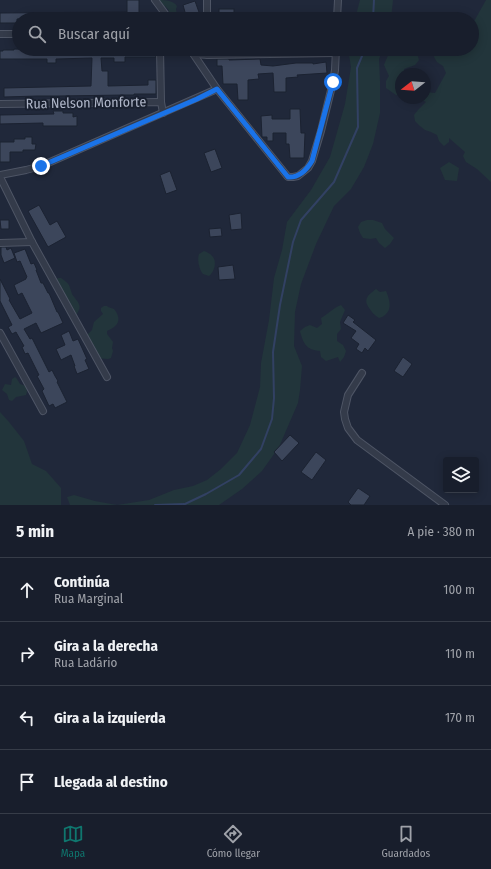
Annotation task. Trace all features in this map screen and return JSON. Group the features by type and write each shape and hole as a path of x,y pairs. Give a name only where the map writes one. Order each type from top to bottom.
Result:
{"street":[{"path":"155,0 164,12"},
{"path":"207,0 208,12"},
{"path":"337,12 338,0"},
{"path":"0,34 12,34"},
{"path":"160,56 161,102"},
{"path":"195,56 217,89 288,177 293,177 298,176 308,168 312,161 336,70 336,56"},
{"path":"107,377 32,242 0,176 41,166 217,89"},
{"name":"Rua Nelson Monforte","path":"0,104 161,102 163,113"},
{"path":"0,244 32,242"},
{"path":"0,333 43,411"},
{"path":"362,374 348,395 344,412 348,428 357,440 445,505"}],"shaded area":[{"path":"156,0 168,1 177,6 176,12 170,12 165,6 160,7"},
{"path":"360,0 393,0 392,12 357,12"},
{"path":"486,0 491,0 491,182 477,169 466,162 463,156 465,152 449,138 449,142 444,146 439,141 437,135 425,130 415,121 414,115 424,104 431,104 431,93 435,93 446,73 443,66 437,62 434,56 479,56 479,12"},
{"path":"349,56 380,56 380,113 373,144 364,167 351,189 334,206 316,244 301,284 295,312 294,346 302,366 300,390 298,403 279,447 262,471 242,489 219,505 117,505 149,500 174,490 193,486 207,480 237,453 250,425 260,387 261,363 269,320 274,278 282,250 287,222 311,190 330,157 345,104 351,67"},
{"path":"388,56 418,56 419,60 415,65 407,68 395,68 395,94 386,88 386,81 389,76 384,65"},
{"path":"449,162 459,168 457,181 445,180 440,168"},
{"path":"367,220 382,223 385,229 394,238 385,248 376,238 363,238 358,227 361,222"},
{"path":"204,251 212,256 215,262 214,270 209,276 203,274 200,270 198,259 199,254"},
{"path":"61,278 69,285 72,294 80,306 76,315 73,314 67,298 62,294 56,280"},
{"path":"376,289 380,292 386,291 390,303 387,313 379,318 374,315 366,302 367,297"},
{"path":"341,305 345,310 340,322 341,329 337,334 337,341 343,345 346,351 340,362 338,357 326,361 321,357 320,351 311,349 306,345 302,339 300,331 310,325 317,328 322,324 321,318"},
{"path":"104,306 114,309 118,316 117,324 107,331 107,334 113,342 111,358 108,359 98,358 90,353 86,341 87,335 92,330 94,322 103,314 101,308"},
{"path":"15,377 20,384 26,386 27,392 26,395 16,397 12,401 9,400 7,394 2,390 5,384 11,385 12,379"},
{"path":"0,412 24,441 32,464 46,471 61,488 61,505 0,505"},
{"path":"74,495 117,505 70,505 67,497"}],"building":[{"path":"127,0 139,0 139,12 127,12"},
{"path":"195,1 199,12 185,12 183,5"},
{"path":"219,9 234,9 234,12 219,12"},
{"path":"0,13 12,13 12,23 0,23"},
{"path":"12,50 12,56 156,56 125,57 125,62 114,62 114,58 101,58 102,71 108,71 108,86 148,85 148,80 156,80 156,94 4,97 4,88 91,86 92,58 56,59 56,63 47,63 47,59 0,59 0,51"},
{"path":"217,59 260,59 261,65 273,66 296,63 313,64 326,62 327,73 297,75 298,77 286,78 286,92 274,92 273,73 258,74 259,79 248,80 248,100 238,100 237,84 223,84 222,66 217,66"},
{"path":"290,109 300,109 301,133 305,133 304,158 290,158 289,144 286,144 286,133 273,133 273,141 267,141 267,137 262,137 261,116 272,115 272,119 290,119"},
{"path":"53,111 73,113 73,117 77,116 77,126 43,126 43,123 0,124 0,115 54,114"},
{"path":"25,137 32,137 32,144 36,144 35,150 10,152 10,162 0,162 0,142 14,142 14,139 25,139"},
{"path":"215,149 222,168 211,172 204,153"},
{"path":"170,171 177,190 166,194 160,175"},
{"path":"39,205 50,225 57,221 66,237 48,247 28,211"},
{"path":"241,213 242,229 231,230 229,215"},
{"path":"0,220 9,220 9,229 1,229"},
{"path":"221,228 222,236 210,237 209,229"},
{"path":"1,247 6,247 7,250 11,248 15,258 4,263 1,255"},
{"path":"25,249 31,264 34,263 41,283 43,283 49,293 63,323 41,333 36,323 24,329 30,339 32,338 49,372 52,370 67,402 55,408 53,404 49,406 42,391 44,389 37,376 39,375 28,353 25,354 22,347 24,346 16,332 12,334 8,327 12,325 0,301 0,279 10,299 9,300 20,319 32,313 22,293 18,295 14,285 27,277 20,261 17,262 14,253"},
{"path":"233,265 235,279 219,280 218,267"},
{"path":"348,315 355,320 353,322 376,340 368,351 365,348 362,353 356,349 359,344 351,338 356,331 343,323"},
{"path":"69,331 73,341 78,339 87,359 85,360 89,369 77,374 71,355 61,360 56,349 65,345 61,335"},
{"path":"403,357 412,364 403,377 394,371"},
{"path":"290,435 299,443 282,461 274,452"},
{"path":"316,452 326,460 312,480 301,472"},
{"path":"358,488 370,496 364,505 351,505 348,502"}],"waterway":[{"path":"373,12 374,0"},
{"path":"183,505 239,475 261,449 272,419 274,398 273,352 280,305 293,242 301,220 334,182 358,127 357,68 362,56"},
{"path":"155,505 184,504"}],"route":[{"path":"41,166 217,89 288,177 298,176 308,168 312,161 333,82"}]}
